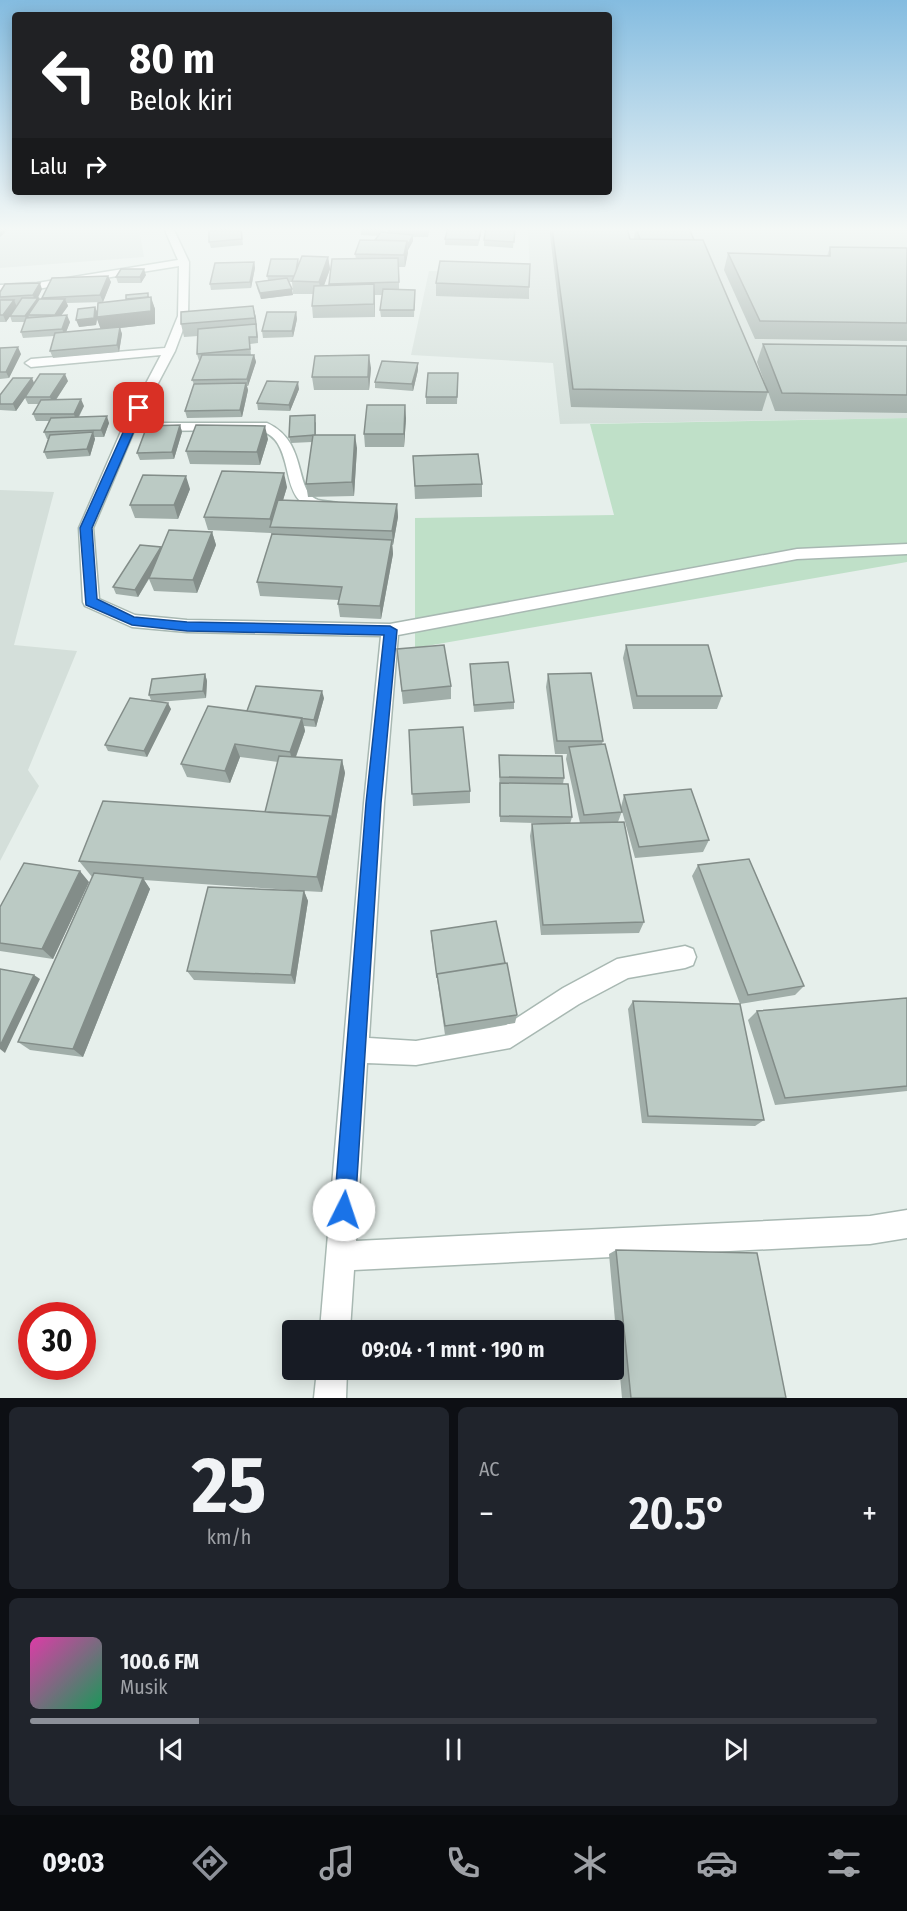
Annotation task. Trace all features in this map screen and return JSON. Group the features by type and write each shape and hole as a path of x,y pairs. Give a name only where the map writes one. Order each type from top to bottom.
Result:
{"street":[{"path":"183,293 183,316 169,351 129,427 86,528 91,602 132,621 165,624 390,630 797,554 907,549"},
{"path":"31,363 169,351"},
{"path":"129,427 262,426 269,428 281,436 286,444 298,485 308,501 315,504 342,506"},
{"path":"336,1320 374,803 390,630"},
{"path":"357,1050 416,1053 510,1036 571,996 625,968 685,957"},
{"path":"341,1256 870,1230 907,1224"},
{"path":"330,1398 331,1380"}],"shaded area":[{"path":"424,293 907,293 907,418 560,424 553,363 411,355"},
{"path":"0,490 54,492 14,645 77,651 28,770 39,786 0,861"}],"green space":[{"path":"907,418 907,562 415,648 415,518 614,515 590,424"}],"building":[{"path":"0,293 34,293 33,295 0,297"},
{"path":"44,293 101,293 100,295 42,298"},
{"path":"148,293 148,297 126,299 126,295"},
{"path":"313,293 374,293 374,304 312,306"},
{"path":"382,293 415,293 414,310 380,310"},
{"path":"561,293 726,293 768,392 573,389"},
{"path":"747,293 907,293 907,323 760,321"},
{"path":"151,297 151,311 97,317 98,303"},
{"path":"22,298 38,298 25,316 10,316"},
{"path":"39,299 65,299 55,315 28,315"},
{"path":"0,300 14,300 3,315 0,315"},
{"path":"253,306 255,318 181,324 181,312"},
{"path":"95,307 94,318 76,320 78,309"},
{"path":"267,312 296,312 292,331 262,331"},
{"path":"67,315 62,329 21,332 26,318"},
{"path":"256,324 257,337 249,337 250,349 197,354 198,329"},
{"path":"120,327 117,345 50,351 55,333"},
{"path":"763,344 907,346 907,395 782,393"},
{"path":"18,347 6,372 0,372 0,348"},
{"path":"202,355 254,355 247,379 192,380"},
{"path":"369,355 368,377 312,377 315,356"},
{"path":"382,361 418,363 412,384 375,382"},
{"path":"428,373 458,373 457,397 426,397"},
{"path":"40,374 65,374 50,397 25,397"},
{"path":"13,378 32,378 13,404 0,404 0,395"},
{"path":"267,381 298,382 289,405 257,403"},
{"path":"246,383 240,410 185,411 194,384"},
{"path":"81,399 74,414 33,414 41,400"},
{"path":"367,405 405,405 404,434 364,434"},
{"path":"315,415 315,435 289,437 290,416"},
{"path":"107,416 101,430 44,432 51,418"},
{"path":"180,425 172,452 137,453 147,426"},
{"path":"196,425 265,426 257,452 186,451"},
{"path":"93,432 87,449 44,452 50,435"},
{"path":"313,435 355,435 352,482 306,484"},
{"path":"478,454 482,484 415,486 413,456"},
{"path":"222,471 284,473 270,519 204,517"},
{"path":"143,475 186,476 174,505 130,505"},
{"path":"278,500 397,504 392,531 270,527"},
{"path":"169,530 212,532 193,580 149,578"},
{"path":"272,534 392,540 380,606 338,604 342,587 257,582"},
{"path":"140,545 161,547 135,590 113,587"},
{"path":"444,645 451,686 402,691 397,649"},
{"path":"626,645 708,645 722,696 637,696"},
{"path":"508,662 514,702 474,705 470,664"},
{"path":"591,673 603,741 557,741 548,674"},
{"path":"205,674 203,691 149,695 152,679"},
{"path":"256,686 322,691 314,720 247,711"},
{"path":"130,698 168,703 144,751 105,745"},
{"path":"208,706 302,718 290,752 235,744 225,771 181,764"},
{"path":"463,727 470,791 412,794 409,730"},
{"path":"605,744 622,812 584,815 569,747"},
{"path":"499,755 562,756 564,778 500,777"},
{"path":"279,756 342,760 331,821 330,816 265,812"},
{"path":"500,783 568,784 572,817 500,816"},
{"path":"691,789 709,840 639,847 624,795"},
{"path":"103,801 330,816 317,877 79,861"},
{"path":"624,822 644,922 543,925 532,824"},
{"path":"749,859 804,986 748,995 698,865"},
{"path":"24,863 80,871 42,949 0,943 0,907"},
{"path":"94,873 143,878 73,1049 18,1042"},
{"path":"208,887 304,891 291,975 187,971"},
{"path":"496,921 505,963 437,974 437,978 431,931"},
{"path":"507,963 517,1015 445,1026 437,974"},
{"path":"0,969 34,975 0,1046"},
{"path":"907,998 907,1086 785,1098 757,1011"},
{"path":"633,1001 740,1004 764,1120 648,1116"},
{"path":"616,1250 757,1253 786,1398 631,1398"}],"route":[{"path":"139,408 86,528 91,602 132,621 187,626 390,630 374,803 344,1210"}]}
